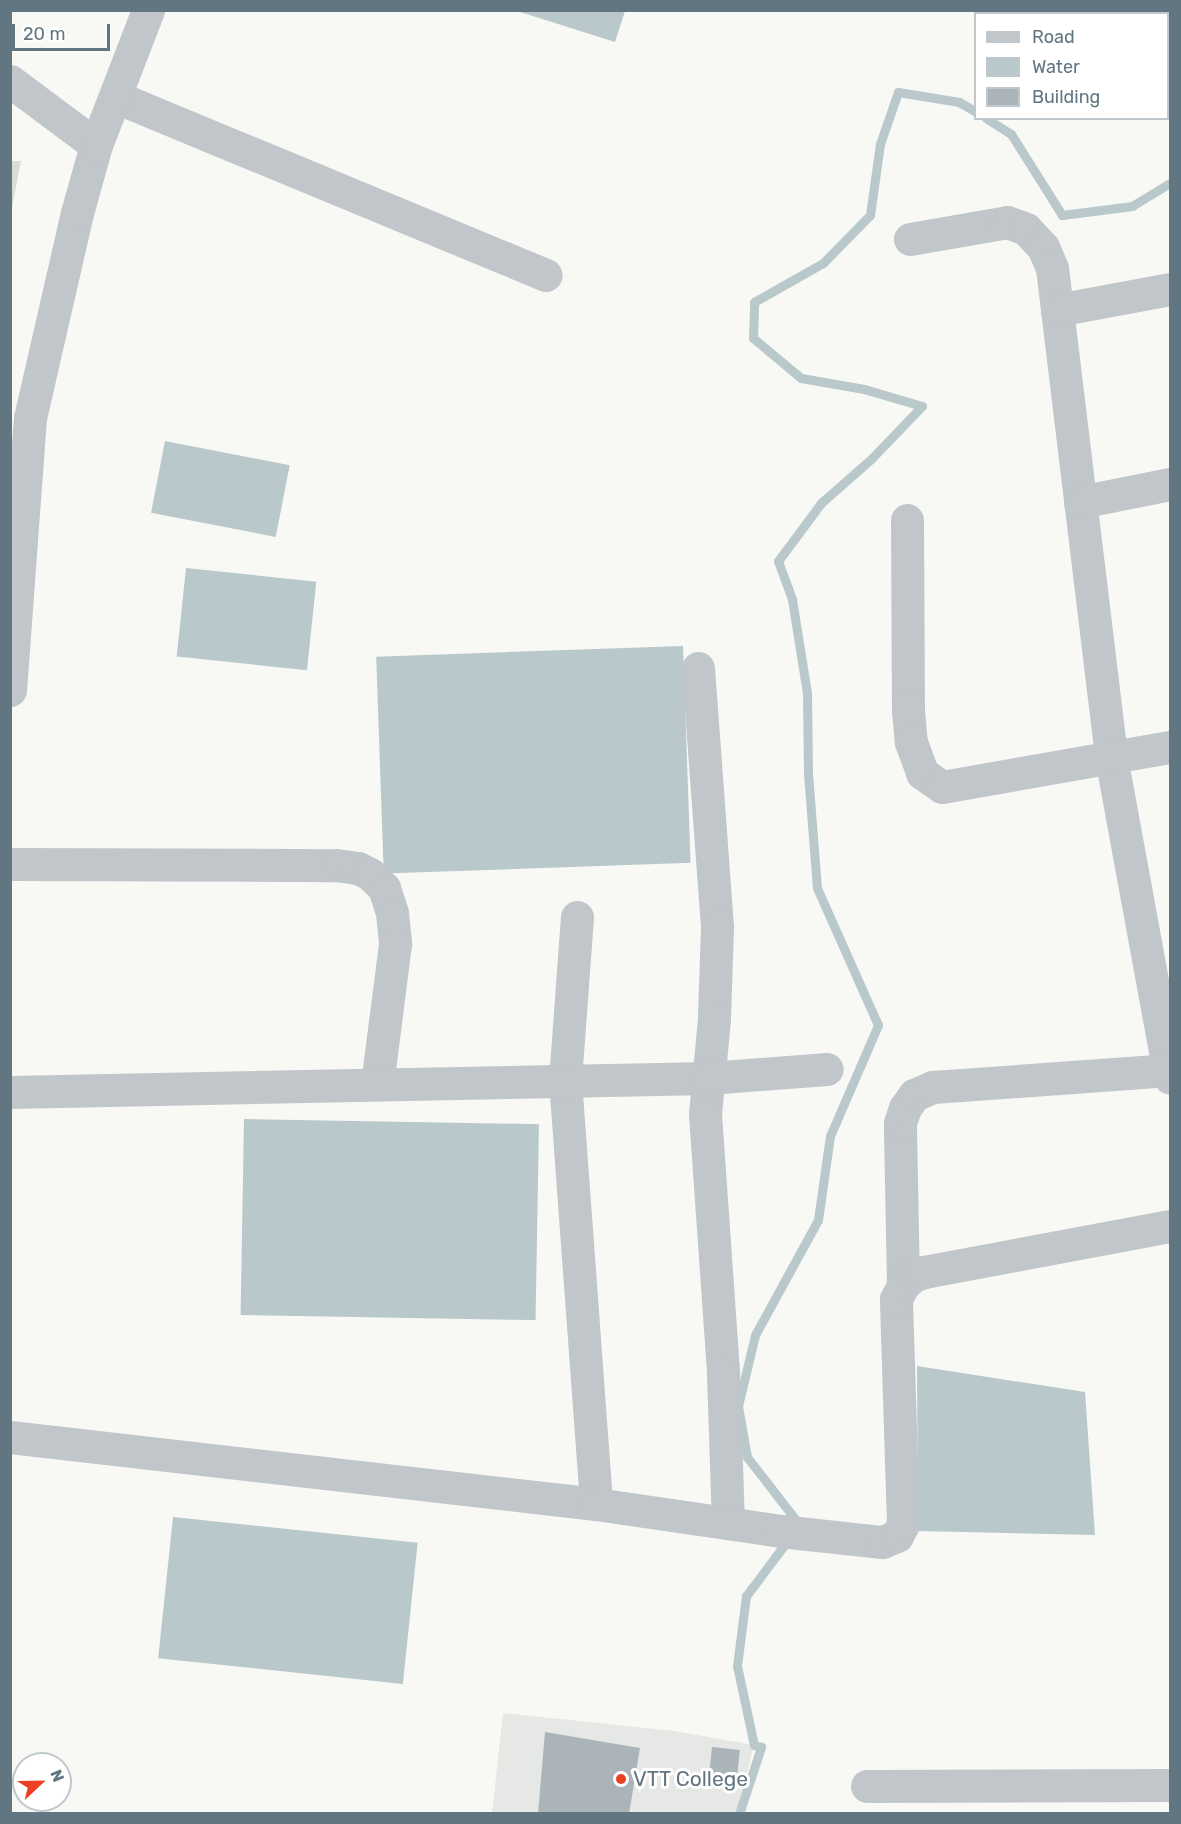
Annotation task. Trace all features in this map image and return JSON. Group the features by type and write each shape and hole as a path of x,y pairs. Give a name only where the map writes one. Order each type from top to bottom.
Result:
{"street":[{"path":"10,690 17,512 30,418 56,297 96,144 148,10"},
{"path":"10,81 96,144"},
{"path":"116,97 546,275"},
{"path":"903,1285 900,1123 905,1108 914,1095 933,1087 1170,1074 1163,999 1111,757 1052,268 1043,247 1026,229 1007,222 910,239"},
{"path":"1057,310 1170,289"},
{"path":"1080,502 1170,484"},
{"path":"907,520 908,710 911,742 922,773 942,787 1170,747"},
{"path":"698,668 717,927 714,1019 705,1114 723,1374 728,1522"},
{"path":"10,864 336,865 358,868 370,874 384,888 392,913 395,945 377,1084"},
{"path":"577,916 565,1080 596,1504"},
{"path":"10,1092 708,1078 827,1070"},
{"path":"10,1437 596,1504 791,1532 882,1542 897,1536 903,1524 896,1299 903,1285 913,1276 924,1272 1170,1227"},
{"path":"867,1786 968,1800 1170,1785"}],"shaded area":[{"path":"10,161 21,161 11,213"},
{"name":"VTT College","path":"503,1713 674,1731 754,1745 737,1813 492,1814"}],"water":[{"path":"625,10 615,42 517,11"},
{"path":"165,441 290,465 276,537 151,513"},
{"path":"186,568 316,582 307,670 177,657"},
{"path":"683,646 691,863 384,874 376,657"},
{"path":"244,1119 539,1124 536,1320 241,1315"},
{"path":"917,1366 1085,1392 1095,1535 918,1531"},
{"path":"173,1517 418,1543 403,1684 158,1658"}],"building":[{"path":"545,1732 640,1748 629,1814 538,1814"},
{"path":"712,1747 740,1750 736,1790 708,1787"}],"waterway":[{"path":"799,1524 747,1457 738,1406 755,1335 818,1220 830,1136 878,1025 817,888 808,774 807,693 792,599 778,561 821,503 872,458 922,406 864,389 801,378 753,338 754,302 823,263 870,215 880,144 898,92 959,102 974,111"},
{"path":"989,120 1011,134 1062,215 1132,206 1170,183"},
{"path":"739,1814 761,1747 754,1745 737,1666 746,1596 788,1540"}],"place":[{"name":"VTT College","path":"621,1779"}]}
